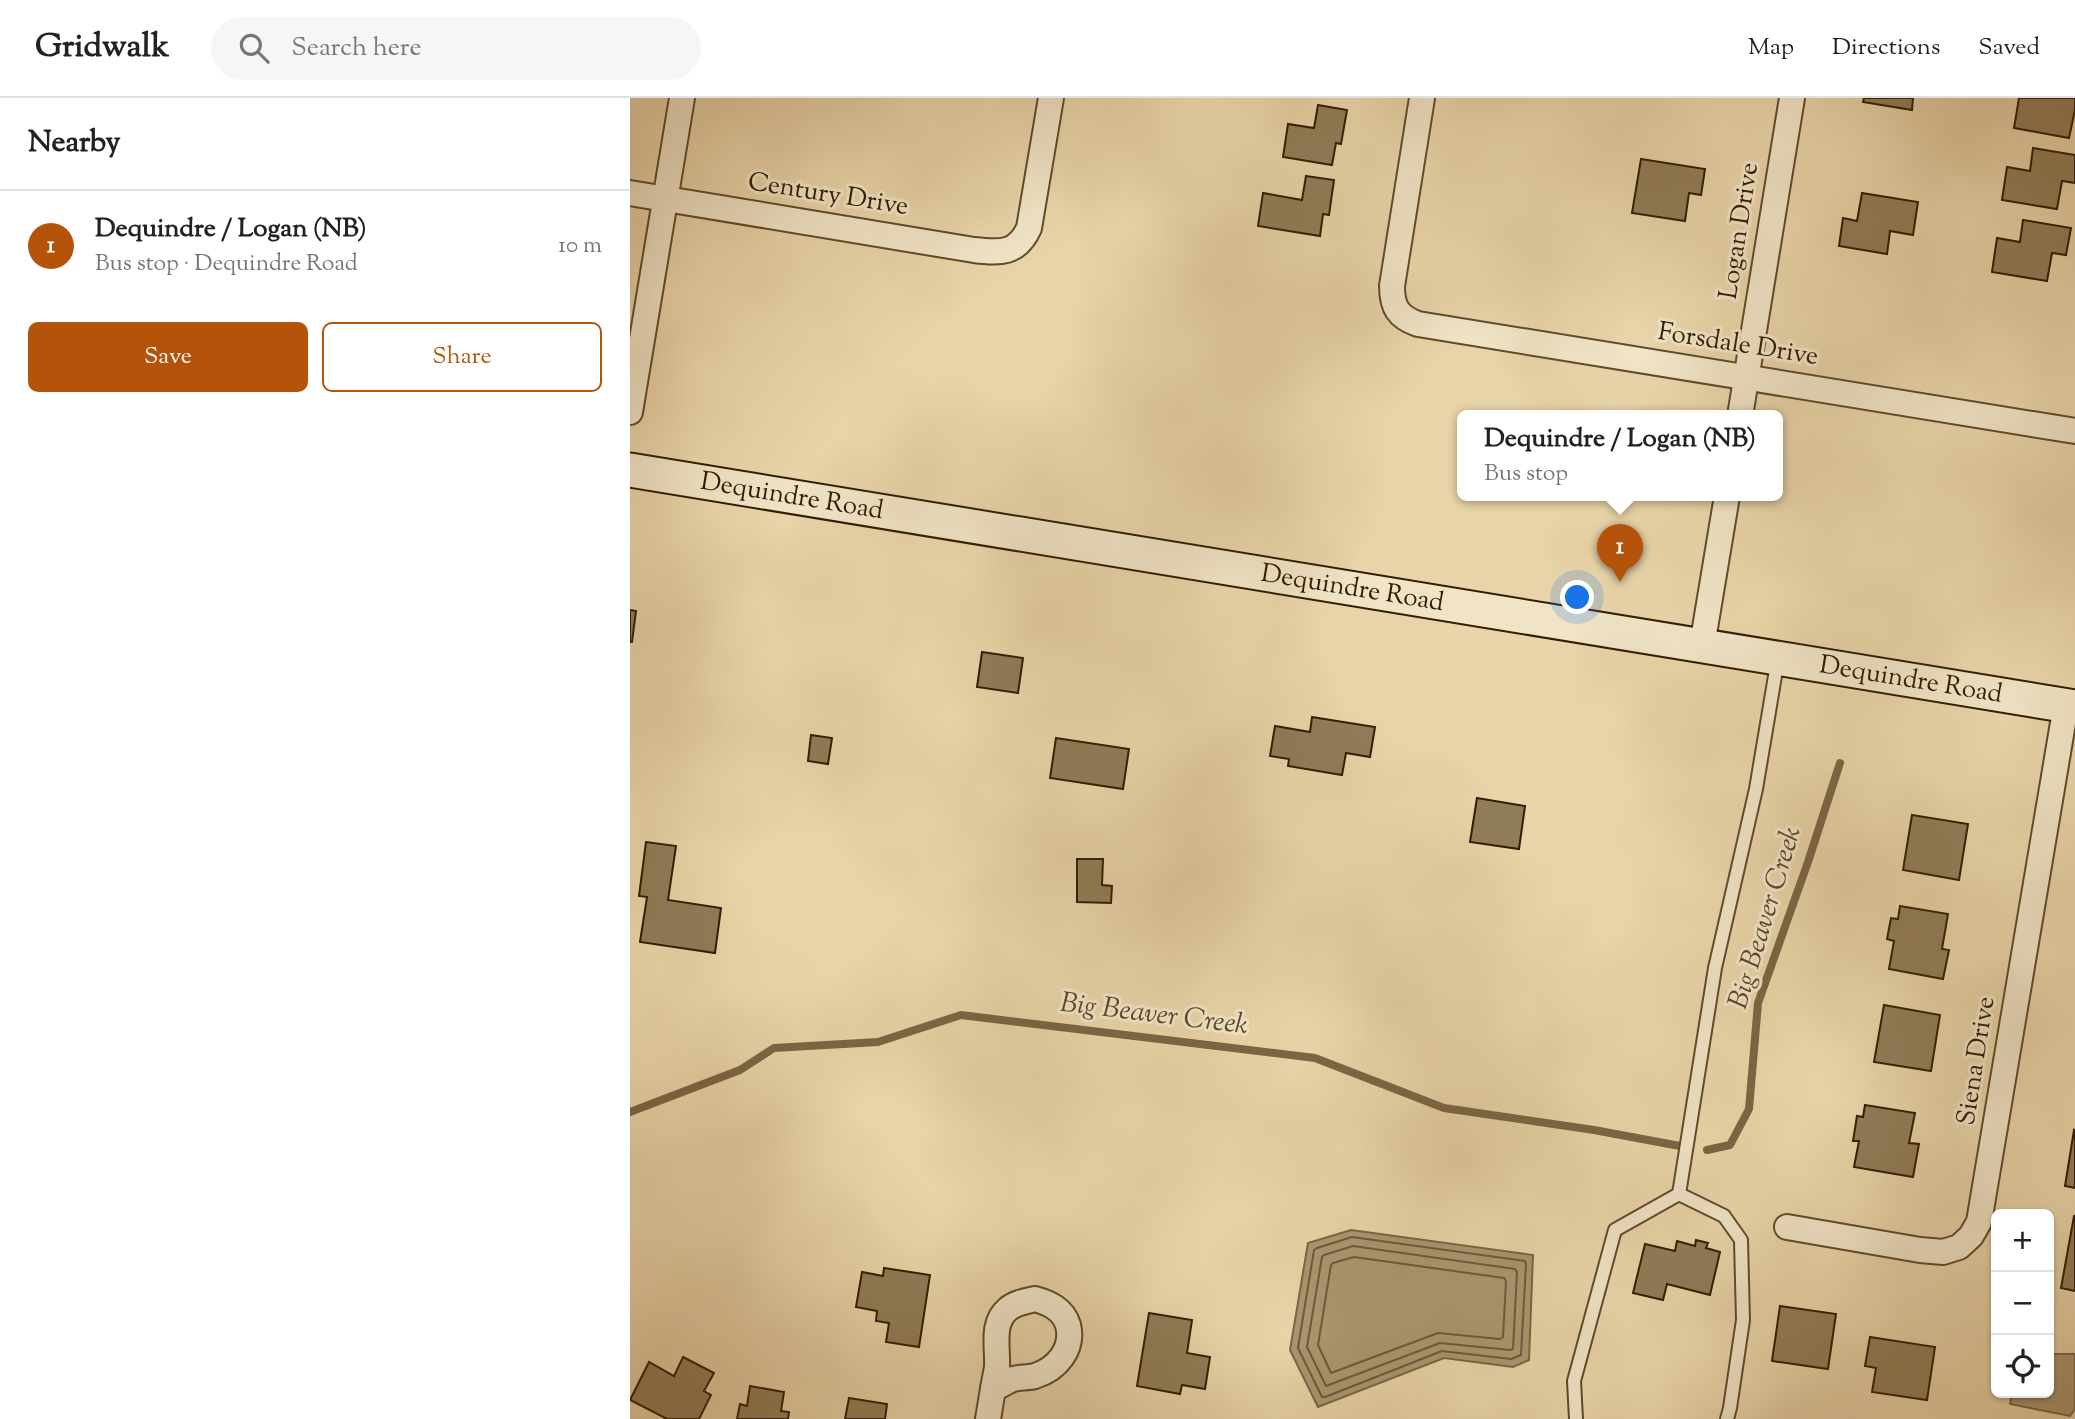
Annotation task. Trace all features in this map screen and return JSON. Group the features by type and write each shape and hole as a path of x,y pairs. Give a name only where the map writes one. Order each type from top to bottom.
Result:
{"main road":[{"name":"Dequindre Road","path":"630,470 2071,706"}],"street":[{"path":"630,412 682,98"},
{"name":"Century Drive","path":"630,193 994,252 1015,247 1024,239 1030,228 1051,98"},
{"name":"Forsdale Drive","path":"1422,98 1392,286 1392,299 1396,310 1405,319 1418,324 2075,431"},
{"name":"Logan Drive","path":"1741,410 1792,98"},
{"path":"1702,646 1726,501"},
{"name":"Siena Drive","path":"1787,1227 1943,1252 1959,1247 1971,1236 1979,1222 2071,706"},
{"path":"988,1419 993,1389"}],"lane":[{"path":"1679,1194 1715,968 1756,789 1778,658"},
{"path":"1576,1419 1574,1381 1615,1230 1679,1194"},
{"path":"1679,1194 1724,1216 1741,1240 1743,1320 1727,1419"}],"water":[{"path":"1351,1230 1533,1255 1529,1360 1513,1367 1444,1358 1318,1407 1290,1350 1308,1243"},
{"path":"2054,1354 2075,1354 2075,1409 2070,1416 2010,1404 2011,1398 2054,1398"}],"building":[{"path":"1864,98 1913,98 1912,110 1863,102"},
{"path":"2019,98 2075,98 2069,138 2014,128"},
{"path":"1318,105 1347,110 1341,144 1336,143 1332,165 1283,157 1288,124 1314,128"},
{"path":"2033,148 2075,155 2075,183 2062,181 2057,209 2002,200 2007,167 2030,171"},
{"path":"1641,159 1705,169 1701,195 1689,193 1685,221 1632,213"},
{"path":"1306,176 1334,180 1329,215 1323,214 1320,236 1258,226 1263,193 1302,200"},
{"path":"1862,193 1918,202 1913,235 1890,231 1887,254 1839,246 1843,218 1857,221"},
{"path":"2023,220 2071,228 2066,255 2052,253 2047,281 1992,272 1997,238 2020,242"},
{"path":"630,610 636,611 632,642 630,642"},
{"path":"982,652 1023,658 1018,693 977,687"},
{"path":"1312,717 1375,727 1370,757 1346,753 1342,775 1288,766 1289,759 1270,756 1275,726 1310,732"},
{"path":"811,735 832,738 828,764 808,761"},
{"path":"1056,738 1129,749 1123,789 1050,778"},
{"path":"1477,798 1525,806 1519,849 1470,842"},
{"path":"1912,815 1968,824 1959,880 1903,870"},
{"path":"646,842 676,846 668,900 721,908 715,953 640,942 647,897 639,896"},
{"path":"1077,859 1103,859 1102,885 1112,886 1111,903 1077,902"},
{"path":"1900,906 1948,914 1942,949 1949,950 1943,979 1889,969 1894,941 1887,939 1891,918 1898,919"},
{"path":"1884,1005 1940,1015 1931,1071 1874,1062"},
{"path":"1865,1105 1915,1113 1909,1143 1919,1144 1913,1177 1854,1167 1859,1141 1853,1141 1857,1116 1863,1117"},
{"path":"2075,1131 2075,1188 2065,1186"},
{"path":"2075,1216 2075,1291 2061,1288"},
{"path":"1696,1240 1708,1243 1706,1248 1720,1252 1710,1295 1667,1284 1663,1300 1633,1293 1645,1244 1675,1251 1677,1241 1695,1246"},
{"path":"884,1268 930,1275 919,1347 886,1342 889,1323 876,1321 877,1311 856,1307 862,1272 883,1276"},
{"path":"1780,1306 1836,1314 1828,1369 1772,1361"},
{"path":"1149,1313 1192,1320 1187,1353 1210,1357 1205,1389 1182,1385 1180,1394 1137,1386"},
{"path":"1870,1337 1935,1347 1927,1400 1872,1392 1876,1368 1865,1366"},
{"path":"683,1357 714,1373 704,1391 711,1395 699,1419 667,1419 630,1400 649,1362 674,1376"},
{"path":"750,1386 784,1392 781,1411 789,1412 788,1419 737,1419 740,1404 747,1406"},
{"path":"849,1398 887,1404 885,1419 845,1419"}],"waterway":[{"name":"Big Beaver Creek","path":"1707,1150 1730,1145 1749,1109 1758,1003 1840,763"},
{"name":"Big Beaver Creek","path":"630,1112 740,1070 774,1048 878,1042 961,1015 1315,1058 1444,1108 1594,1130 1680,1146"}],"place":[{"name":"Dequindre / Logan (NB)","path":"1620,582"}]}
